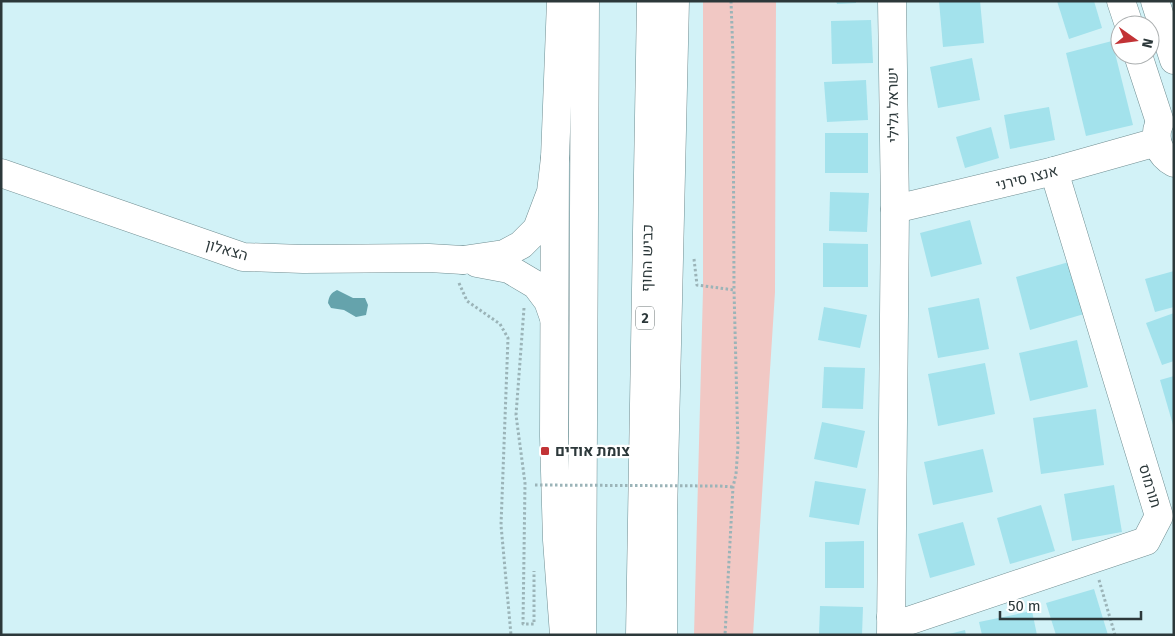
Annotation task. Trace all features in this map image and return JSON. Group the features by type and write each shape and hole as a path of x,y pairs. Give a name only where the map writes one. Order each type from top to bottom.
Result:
{"main road":[{"path":"561,1 555,158 554,445 557,540 564,635"},
{"path":"582,635 585,1"},
{"name":"כביש החוף","path":"640,635 651,1"},
{"path":"663,635 663,516 675,1"},
{"name":"ישראל גלילי","path":"891,626 895,210 892,1"},
{"path":"1121,1 1126,15"},
{"path":"1155,1 1174,60"},
{"path":"1142,65 1166,134"},
{"name":"אנצו סירני","path":"895,210 1054,171 1166,134"},
{"path":"456,260 504,254 521,245 537,229 551,192 555,158"},
{"name":"תורמוס","path":"891,626 1146,541 1159,516 1054,171"},
{"name":"הצאלון","path":"1,173 243,257 456,260"},
{"path":"456,260 509,269 536,285 548,301 555,323"}],"path":[{"path":"725,635 733,487 738,446 734,290 731,1"},
{"path":"456,260 467,302 500,324 508,338 501,525 511,635"},
{"path":"697,285 734,290"},
{"path":"524,307 516,415 525,483 523,624 534,624 534,564"},
{"path":"534,495 535,485 733,487"},
{"path":"1092,559 1115,635"}],"shaded area":[{"path":"703,1 776,1 775,292 753,635 694,635 703,290"}],"water":[{"path":"337,290 353,298 365,298 368,305 366,315 356,317 344,310 331,308 328,303 329,298"}],"building":[{"path":"836,1 856,1 856,3 837,4"},
{"path":"939,1 980,1 984,43 943,47"},
{"path":"1057,1 1094,1 1102,28 1069,39"},
{"path":"871,20 873,63 832,64 831,21"},
{"path":"1110,42 1110,65 1118,65 1133,125 1086,136 1066,53"},
{"path":"972,58 980,100 938,108 930,67"},
{"path":"866,80 868,120 827,122 824,82"},
{"path":"1049,107 1055,140 1010,149 1004,115"},
{"path":"991,127 999,158 965,168 956,137"},
{"path":"825,133 868,133 868,173 825,173"},
{"path":"830,192 869,193 867,232 829,231"},
{"path":"970,220 982,264 931,277 920,233"},
{"path":"823,243 868,244 868,287 823,287"},
{"path":"1069,262 1084,314 1030,330 1016,277"},
{"path":"1174,271 1174,307 1155,312 1145,279"},
{"path":"979,298 989,349 938,358 928,308"},
{"path":"824,307 867,315 860,348 818,340"},
{"path":"1174,313 1174,361 1162,365 1146,323"},
{"path":"1077,340 1088,387 1030,401 1019,353"},
{"path":"985,363 995,414 938,426 928,374"},
{"path":"824,367 865,368 863,409 822,408"},
{"path":"1174,376 1174,425 1173,425 1160,380"},
{"path":"1096,409 1104,465 1041,474 1033,418"},
{"path":"822,422 865,431 857,468 814,459"},
{"path":"983,449 993,492 933,505 924,462"},
{"path":"815,481 866,489 859,525 809,517"},
{"path":"1114,485 1122,532 1072,541 1064,494"},
{"path":"1041,505 1055,551 1010,564 997,518"},
{"path":"963,522 975,565 930,578 918,534"},
{"path":"864,541 864,588 825,588 825,542"},
{"path":"1094,589 1108,635 1056,635 1046,603"},
{"path":"820,606 863,607 862,635 819,635"},
{"path":"1032,611 1037,635 982,635 979,622"},
{"path":"965,630 966,635 949,635 949,634"}],"place":[{"name":"צומת אודים","path":"545,451"}]}
